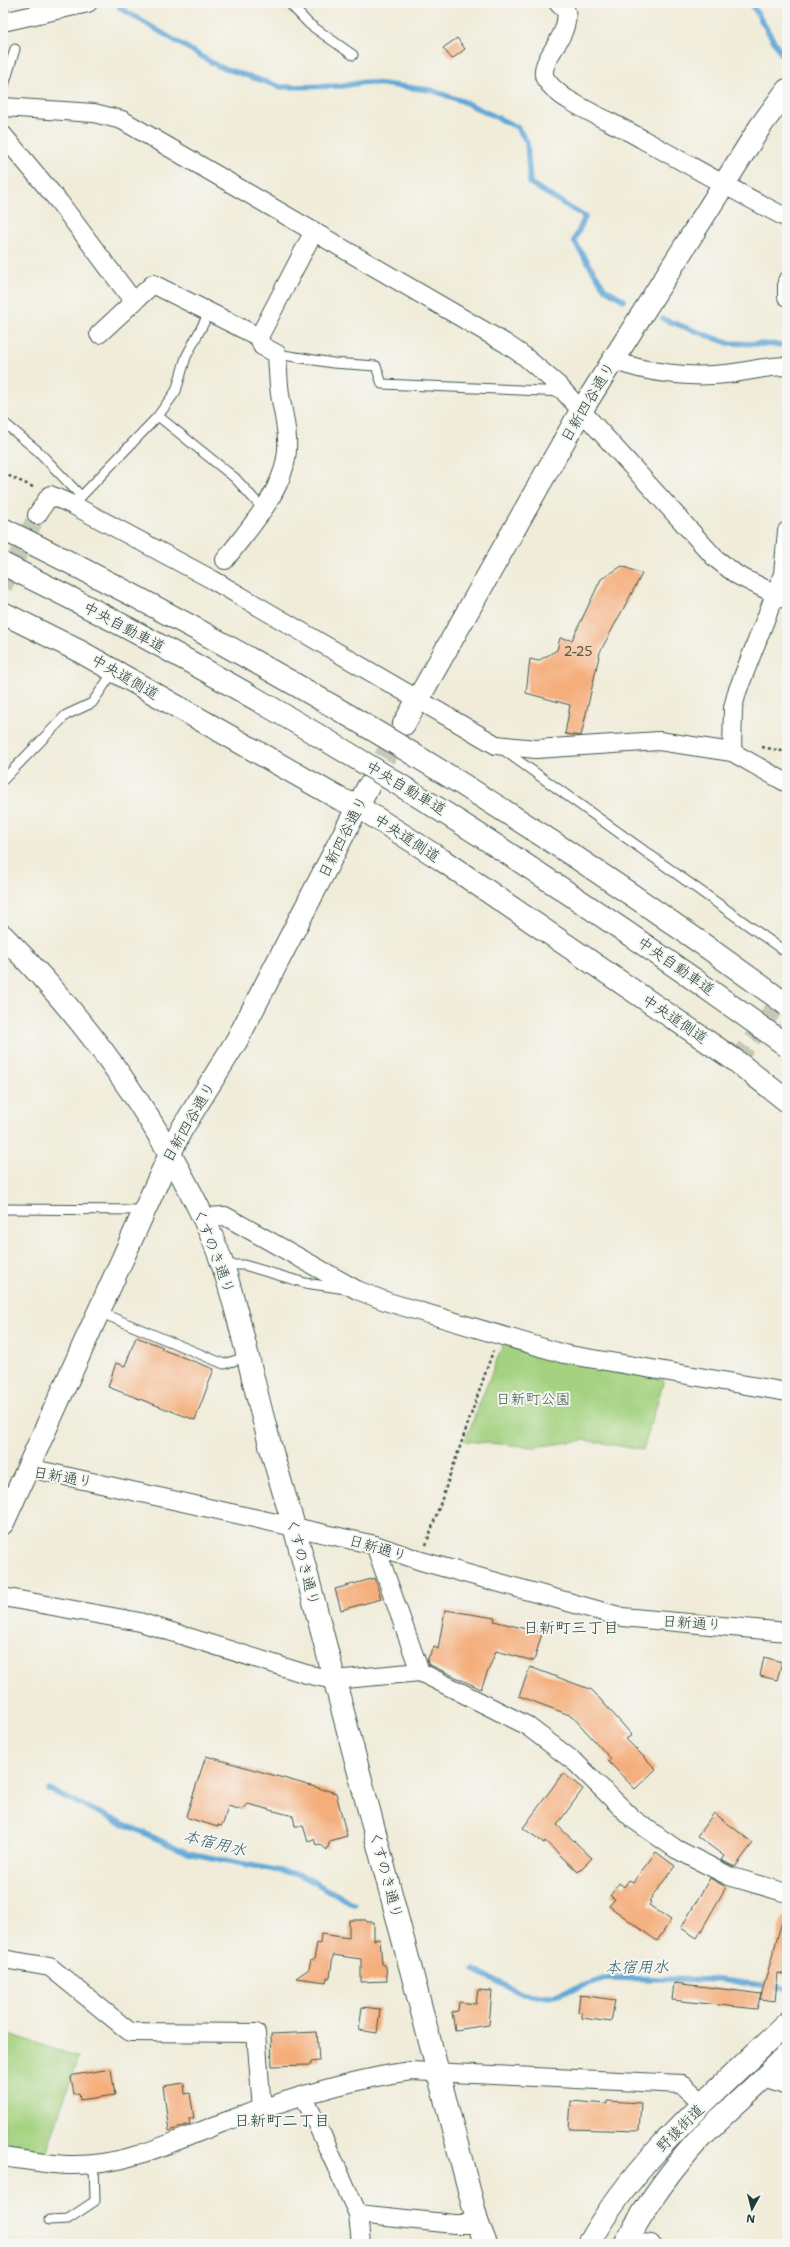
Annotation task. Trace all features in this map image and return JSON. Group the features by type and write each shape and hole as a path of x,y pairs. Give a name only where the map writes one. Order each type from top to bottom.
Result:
{"main road":[{"name":"日新四谷通り","path":"404,724 581,411 760,127 787,90"},
{"name":"中央自動車道","path":"3,529 66,560 243,655 428,764 595,870 787,1005"},
{"name":"中央自動車道","path":"3,564 225,681 416,793 577,898 787,1046"},
{"name":"中央道側道","path":"3,613 114,671 340,799 359,807 442,860 736,1061 787,1101"},
{"name":"日新四谷通り","path":"29,1468 143,1210 180,1132 237,1040 359,807 368,787"},
{"name":"くすのき通り","path":"3,936 47,981 88,1029 134,1094 170,1154 203,1217 223,1265 249,1356 266,1428 294,1526 478,2224 486,2244"},
{"name":"日新通り","path":"3,1523 29,1468"},
{"name":"野猿街道","path":"588,2244 609,2208 633,2176 787,2023"},
{"name":"野猿街道","path":"626,2242 656,2194 676,2166 703,2135 787,2056"}],"street":[{"path":"3,22 88,3"},
{"path":"558,3 566,11 565,30 545,67 545,77 554,88 566,99 642,139 723,185 787,218"},
{"path":"3,107 94,113 122,120 505,343 524,356 564,392 715,558 737,575 782,597"},
{"path":"3,135 60,203 134,302"},
{"path":"225,560 263,509 281,479 287,457 277,354 262,346 259,337 314,231"},
{"path":"787,281 787,297"},
{"path":"99,334 153,284 259,337"},
{"path":"613,360 636,368 665,373 724,374 787,366"},
{"path":"37,515 50,495 77,500 352,659 417,700 496,745 536,749 659,741 732,752 787,783"},
{"path":"732,752 733,708 737,692 767,612 782,597 787,531"},
{"path":"203,1217 225,1216 357,1290 388,1302 564,1354 787,1392"},
{"name":"日新通り","path":"29,1468 375,1545 421,1561 622,1617 787,1632"},
{"path":"375,1545 420,1672"},
{"path":"3,1598 140,1622 306,1674 334,1680 420,1672 526,1726 576,1763 633,1819 676,1849 729,1876 787,1893"},
{"path":"3,1959 50,1967 130,2032 256,2033 262,2110"},
{"path":"3,2157 73,2165 120,2158 167,2146 262,2110 304,2096 373,2076 411,2071 682,2084 704,2104"},
{"path":"764,2078 787,2086"},
{"path":"304,2096 358,2214 360,2244"},
{"path":"358,2214 447,2224 478,2224"},
{"path":"626,2242 650,2244"}],"lane":[{"path":"289,3 309,24 353,55"},
{"path":"3,89 15,49"},
{"path":"3,422 39,452 77,500 158,416 176,391 186,357 209,313"},
{"path":"277,354 333,363 376,366 382,384 564,392"},
{"path":"158,416 235,478 263,509"},
{"path":"3,780 66,715 92,704 114,671"},
{"path":"496,745 787,953"},
{"path":"3,1209 143,1210"},
{"path":"223,1265 244,1265 304,1283 357,1290"},
{"path":"98,1312 224,1364 249,1356"},
{"path":"49,2220 68,2219 95,2201 94,2163"}],"path":[{"path":"3,472 50,495"},
{"path":"421,1561 500,1334"}],"green space":[{"name":"日新町公園","path":"503,1344 664,1380 643,1450 585,1440 534,1447 465,1441"},
{"path":"3,2032 78,2057 46,2154 3,2140"}],"building":[{"path":"457,38 465,49 452,59 443,48"},
{"path":"622,566 642,574 600,652 581,736 565,734 570,705 526,693 530,659 538,661 557,650 560,638 572,640 601,579"},
{"path":"136,1337 163,1347 161,1349 214,1369 195,1420 108,1387 116,1363 125,1366"},
{"path":"375,1578 381,1599 341,1610 335,1589"},
{"path":"445,1610 495,1618 494,1621 542,1633 534,1661 496,1651 481,1689 428,1664 427,1660 434,1647 438,1649"},
{"path":"764,1657 782,1662 777,1680 760,1676"},
{"path":"530,1667 592,1690 632,1735 626,1739 656,1769 635,1789 608,1761 611,1759 572,1716 519,1696"},
{"path":"206,1756 336,1793 347,1836 330,1841 327,1850 320,1844 316,1845 314,1839 308,1841 303,1826 295,1826 293,1816 248,1804 242,1810 228,1806 222,1826 218,1825 218,1827 188,1818 186,1816"},
{"path":"563,1773 583,1789 557,1825 592,1858 578,1872 545,1841 544,1843 523,1828"},
{"path":"714,1813 753,1843 735,1867 721,1860 724,1856 697,1836"},
{"path":"656,1852 675,1866 649,1901 651,1902 649,1905 671,1920 657,1941 609,1906 615,1899 610,1896 619,1883 624,1887 629,1880 633,1882"},
{"path":"710,1878 726,1887 697,1938 681,1928"},
{"path":"783,1918 787,1918 787,1975 778,1973 775,2001 760,1999"},
{"path":"349,1920 366,1920 366,1922 374,1922 374,1940 380,1939 382,1964 386,1966 387,1981 361,1982 361,1959 333,1955 330,1978 327,1978 326,1982 296,1978 309,1969 311,1960 314,1960 317,1943 320,1944 321,1934 349,1938"},
{"path":"674,1983 761,1994 757,2009 672,2000"},
{"path":"478,1990 492,1991 489,2025 455,2030 452,2012 458,2011 459,2002 476,2004"},
{"path":"580,1995 615,2000 611,2022 582,2018 582,2012 578,2012"},
{"path":"362,2007 380,2009 377,2033 359,2030"},
{"path":"317,2032 319,2061 311,2062 311,2065 272,2066 271,2034"},
{"path":"111,2069 115,2095 80,2100 79,2093 74,2094 71,2077 74,2075"},
{"path":"184,2083 185,2094 190,2093 194,2118 189,2118 190,2124 169,2131 163,2086"},
{"path":"571,2101 607,2104 607,2101 641,2103 639,2131 569,2129"}],"waterway":[{"path":"751,3 784,58"},
{"path":"120,8 218,66 281,87 342,86 365,82 431,90 462,101 517,127 527,142 530,183 585,217 574,241 605,289 624,300"},
{"path":"663,319 728,343 787,345"},
{"name":"本宿用水","path":"49,1790 188,1853 301,1875 354,1904"},
{"name":"本宿用水","path":"474,1970 523,1994 550,1997 606,1978 721,1980 785,1988"}],"tunnel":[{"path":"3,587 37,515"},
{"path":"368,787 403,725"},
{"path":"736,1061 787,991"}],"district":[{"name":"日新町三丁目","path":"571,1627"},
{"name":"日新町二丁目","path":"282,2120"}]}
